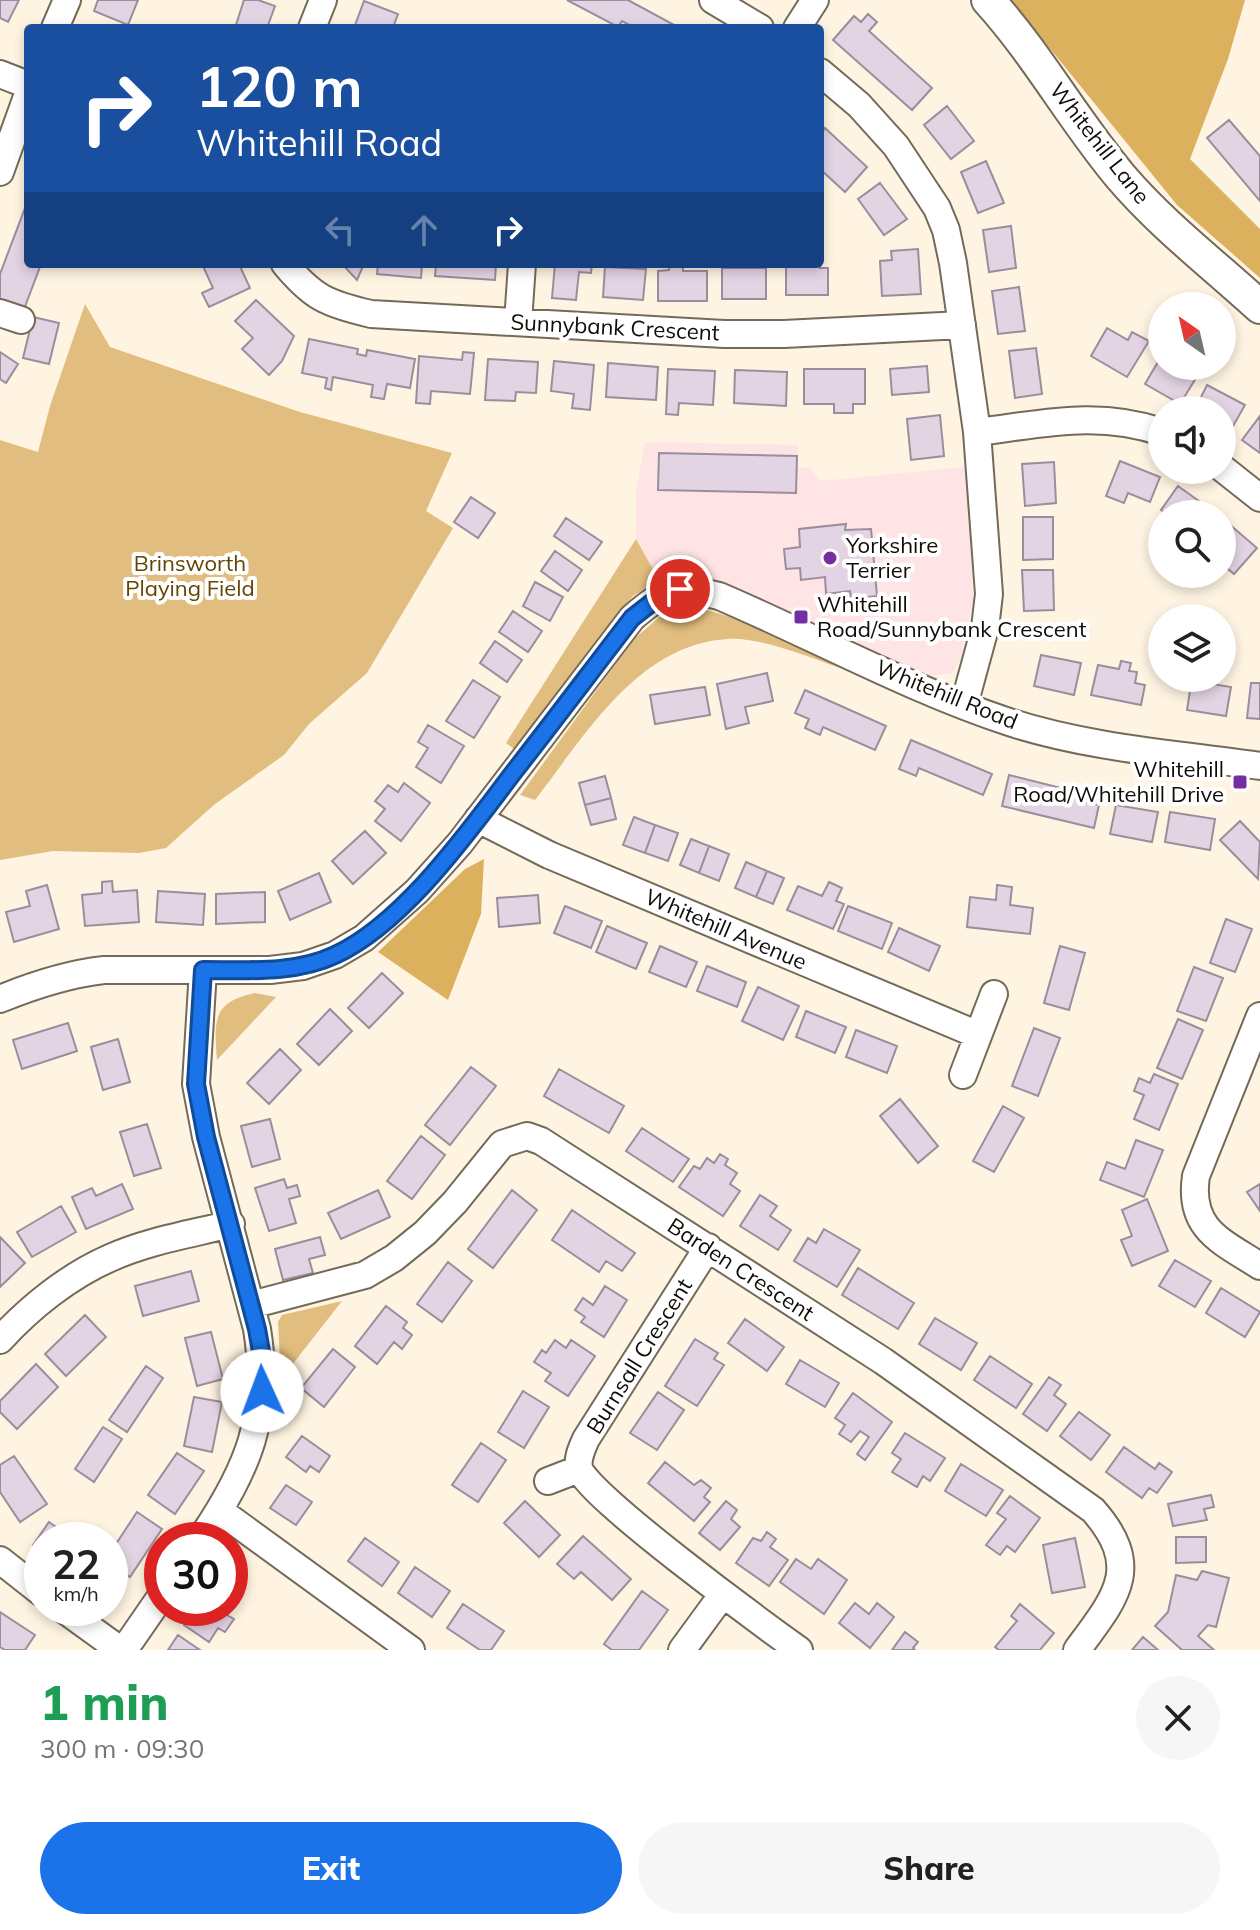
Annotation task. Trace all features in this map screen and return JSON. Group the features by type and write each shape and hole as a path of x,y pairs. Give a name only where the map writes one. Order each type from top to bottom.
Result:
{"main road":[{"name":"Whitehill Lane","path":"988,0 1032,52 1120,176 1155,213 1260,307"}],"street":[{"path":"57,24 67,0"},
{"path":"314,24 323,0"},
{"path":"713,0 753,24"},
{"path":"800,24 815,0"},
{"path":"0,74 24,83"},
{"path":"824,75 859,105 896,146 937,208 946,230 977,432 989,594 985,628 964,705"},
{"path":"0,172 24,105"},
{"name":"Sunnybank Crescent","path":"288,268 304,287 320,298 371,314 724,334 962,325"},
{"path":"518,322 522,268"},
{"path":"977,432 1085,419 1136,423 1148,427"},
{"path":"1236,479 1260,498"},
{"name":"Whitehill Road","path":"0,999 31,986 82,972 124,969 270,970 303,966 335,955 364,938 417,891 478,819 632,618 664,593 680,589 719,596 964,705 1011,722 1070,737 1260,766"},
{"name":"Whitehill Avenue","path":"478,819 549,855 976,1034"},
{"path":"203,970 196,1084 206,1137 231,1224 262,1357 262,1391 250,1451 212,1522"},
{"path":"963,1075 976,1034 994,994"},
{"path":"1260,1016 1196,1176 1193,1197 1204,1227 1260,1266"},
{"name":"Barden Crescent","path":"251,1305 365,1275 394,1258 425,1233 455,1202 502,1144 527,1136 561,1152 883,1361 1093,1510 1108,1526 1117,1547 1121,1569 1118,1590 1077,1650"},
{"path":"0,1340 72,1277 105,1260 145,1246 231,1224"},
{"name":"Burnsall Crescent","path":"579,1469 579,1456 586,1439 708,1247"},
{"path":"548,1481 579,1469 598,1491 723,1594 799,1650"},
{"path":"220,1511 403,1648"},
{"path":"0,1560 24,1579"},
{"path":"682,1650 723,1594"},
{"path":"88,1626 122,1650 144,1620"}],"shaded area":[{"path":"1006,0 1245,0 1228,59 1190,159 1260,229 1260,278 1177,205 1026,19"},
{"path":"645,442 799,445 797,468 809,467 821,481 964,467 970,510 973,602 960,661 952,673 934,676 908,668 683,578 659,580 636,539 636,491"},
{"path":"484,859 481,914 448,1000 378,952 465,869"}],"green space":[{"name":"Brinsworth Playing Field","path":"85,304 110,347 300,412 452,453 426,511 453,528 367,673 309,724 284,755 215,804 166,848 139,853 53,851 0,860 0,440 38,452 50,406"},
{"path":"636,539 659,580 633,596 514,749 506,743"},
{"path":"683,605 744,622 840,668 755,641 727,639 695,645 666,658 616,698 535,800 520,795 634,639 664,613"},
{"path":"255,993 276,997 217,1060 216,1024 219,1015 230,1002"},
{"path":"342,1301 281,1379 278,1322 282,1315"}],"building":[{"path":"0,0 19,0 8,22 0,18"},
{"path":"98,0 138,0 128,24 94,11"},
{"path":"244,0 258,0 275,6 268,24 236,24"},
{"path":"567,0 628,0 672,24 628,24 622,21 612,24"},
{"path":"364,1 398,14 394,24 355,24"},
{"path":"868,14 877,22 869,31 932,88 912,110 833,40 854,16 861,22"},
{"path":"947,106 974,141 951,159 924,125"},
{"path":"1229,120 1260,156 1260,201 1207,138"},
{"path":"824,129 867,167 845,192 824,173"},
{"path":"986,161 1004,203 978,213 961,172"},
{"path":"880,183 907,219 884,235 858,199"},
{"path":"24,211 24,268 40,268 23,312 0,303 0,274"},
{"path":"1011,226 1016,268 989,272 983,230"},
{"path":"918,249 921,294 882,296 880,261 892,260 891,251"},
{"path":"204,268 241,268 250,288 209,307 202,293 213,288"},
{"path":"346,268 362,268 357,280"},
{"path":"378,268 422,268 421,278 377,274"},
{"path":"436,268 496,268 495,280 435,276"},
{"path":"555,268 592,268 591,273 579,272 576,300 552,298"},
{"path":"605,268 646,269 643,300 603,297"},
{"path":"722,268 766,268 766,299 722,299"},
{"path":"786,268 828,268 828,295 786,295"},
{"path":"658,271 707,271 707,301 658,301"},
{"path":"1019,287 1025,331 998,334 992,291"},
{"path":"256,300 294,336 282,361 269,375 242,349 253,338 235,321"},
{"path":"33,317 59,323 49,364 23,358"},
{"path":"1107,328 1128,340 1132,332 1148,340 1127,377 1091,356"},
{"path":"309,339 358,349 357,354 366,356 367,350 415,359 410,388 387,384 384,399 371,397 373,385 333,377 331,390 325,388 327,378 302,373"},
{"path":"1036,348 1042,394 1015,398 1009,351"},
{"path":"0,352 18,364 6,383 0,379"},
{"path":"463,352 474,353 470,394 431,391 430,404 416,403 419,356 462,360"},
{"path":"488,359 538,362 536,393 516,392 515,401 485,400"},
{"path":"554,361 594,365 590,410 572,408 574,394 551,391"},
{"path":"608,363 658,367 656,400 606,397"},
{"path":"927,366 929,392 892,395 890,369"},
{"path":"668,369 715,371 713,405 679,403 678,415 666,414"},
{"path":"804,369 865,369 865,404 853,404 853,413 834,413 834,404 804,404"},
{"path":"735,370 787,372 786,406 734,403"},
{"path":"1148,379 1195,380 1185,396 1166,396 1145,384"},
{"path":"1207,385 1228,396 1202,396"},
{"path":"1236,400 1245,405 1236,421"},
{"path":"940,415 944,456 911,460 907,419"},
{"path":"1260,416 1260,453 1242,440"},
{"path":"659,453 797,456 796,493 658,490"},
{"path":"1120,461 1148,472 1148,484 1157,484 1148,501 1128,493 1124,503 1106,496"},
{"path":"1054,462 1056,503 1025,506 1022,464"},
{"path":"1178,486 1197,500 1168,500"},
{"path":"471,497 495,513 478,538 454,522"},
{"path":"1023,517 1053,517 1053,559 1023,560"},
{"path":"566,518 602,542 589,560 554,536"},
{"name":"Yorkshire Terrier","path":"846,524 845,530 871,529 877,596 851,599 850,591 826,594 825,577 801,580 800,568 786,569 784,549 800,547 799,529"},
{"path":"1236,530 1257,548 1236,572"},
{"path":"555,551 582,570 568,591 541,571"},
{"path":"1022,570 1053,570 1054,610 1024,611"},
{"path":"535,582 563,597 550,621 523,606"},
{"path":"513,611 542,631 528,652 499,632"},
{"path":"495,641 522,660 507,682 480,663"},
{"path":"1041,655 1081,663 1074,695 1034,686"},
{"path":"1121,661 1131,663 1129,671 1137,672 1135,683 1145,685 1141,705 1091,695 1098,665 1119,669"},
{"path":"767,673 773,701 745,707 749,723 726,729 717,684"},
{"path":"473,680 500,697 474,738 446,721"},
{"path":"1251,683 1260,683 1260,719 1247,718"},
{"path":"705,687 710,715 655,724 650,695"},
{"path":"805,690 886,726 875,750 823,727 820,735 805,728 809,719 795,713"},
{"path":"1190,692 1230,692 1226,716 1187,710"},
{"path":"428,725 464,746 441,783 416,767 428,748 418,742"},
{"path":"911,740 992,774 983,795 919,768 916,776 899,769"},
{"path":"1009,775 1089,795 1087,802 1099,805 1094,828 1002,806"},
{"path":"605,776 611,798 585,805 579,783"},
{"path":"404,783 430,803 401,841 375,821 385,809 375,801 388,785 398,792"},
{"path":"611,798 616,819 591,825 585,805"},
{"path":"1116,805 1158,812 1152,842 1110,834"},
{"path":"1170,812 1215,819 1210,850 1165,842"},
{"path":"634,817 655,825 645,853 623,845"},
{"path":"1240,821 1260,842 1258,879 1220,840"},
{"path":"655,825 678,833 668,861 645,853"},
{"path":"365,831 386,853 353,884 332,861"},
{"path":"691,839 709,846 699,873 680,865"},
{"path":"709,846 729,854 719,881 699,873"},
{"path":"746,862 767,871 756,897 735,888"},
{"path":"767,871 784,878 773,904 756,897"},
{"path":"319,873 331,902 290,920 278,891"},
{"path":"112,881 113,892 137,890 139,922 85,926 82,895 102,893 102,882"},
{"path":"829,882 842,888 836,901 844,904 833,929 787,910 798,886 822,896"},
{"path":"47,885 59,929 14,942 6,912 30,906 26,891"},
{"path":"997,885 1012,887 1010,905 1033,908 1030,934 967,927 970,897 996,900"},
{"path":"158,891 205,894 203,925 156,922"},
{"path":"265,892 265,922 216,924 216,894"},
{"path":"538,895 540,923 499,927 497,898"},
{"path":"565,906 602,921 591,948 554,933"},
{"path":"848,906 892,923 882,949 838,931"},
{"path":"1226,919 1252,929 1235,972 1210,963"},
{"path":"607,926 647,943 636,969 596,952"},
{"path":"899,928 940,946 929,971 888,952"},
{"path":"660,946 697,962 686,987 649,972"},
{"path":"1060,946 1085,953 1069,1010 1044,1003"},
{"path":"707,966 746,982 737,1007 697,991"},
{"path":"1194,967 1223,978 1206,1021 1177,1011"},
{"path":"382,973 403,993 369,1028 348,1008"},
{"path":"758,987 799,1006 783,1040 742,1021"},
{"path":"330,1009 352,1031 319,1065 297,1044"},
{"path":"806,1011 846,1027 835,1053 796,1037"},
{"path":"1178,1019 1203,1030 1182,1079 1157,1068"},
{"path":"68,1023 77,1051 22,1069 13,1040"},
{"path":"1034,1028 1060,1038 1038,1096 1012,1086"},
{"path":"856,1030 897,1046 887,1073 846,1057"},
{"path":"118,1039 130,1082 103,1090 91,1047"},
{"path":"280,1049 301,1070 269,1104 247,1083"},
{"path":"471,1067 496,1086 450,1145 425,1125"},
{"path":"559,1069 624,1106 609,1133 544,1096"},
{"path":"1154,1074 1178,1084 1159,1130 1134,1119 1144,1095 1134,1091 1139,1078 1150,1083"},
{"path":"900,1099 938,1146 918,1163 880,1116"},
{"path":"1003,1106 1024,1118 994,1172 973,1161"},
{"path":"270,1119 280,1159 252,1167 241,1126"},
{"path":"147,1124 161,1168 134,1176 120,1132"},
{"path":"642,1128 689,1159 673,1182 626,1151"},
{"path":"421,1136 445,1155 412,1199 387,1181"},
{"path":"1136,1140 1163,1150 1144,1197 1100,1180 1107,1162 1125,1169"},
{"path":"720,1154 728,1159 725,1165 737,1173 730,1184 740,1191 723,1216 679,1187 694,1166 700,1169 707,1158 714,1163"},
{"path":"284,1179 287,1188 297,1185 300,1196 289,1199 296,1223 269,1231 255,1188"},
{"path":"122,1184 133,1209 86,1229 72,1197 92,1188 96,1196"},
{"path":"1260,1184 1260,1211 1247,1192"},
{"path":"378,1190 390,1217 341,1239 328,1213"},
{"path":"512,1190 537,1210 493,1268 468,1249"},
{"path":"760,1195 777,1206 770,1216 791,1230 778,1250 740,1226"},
{"path":"1147,1199 1168,1251 1132,1266 1121,1240 1132,1236 1122,1210"},
{"path":"61,1206 76,1232 32,1257 17,1232"},
{"path":"572,1210 635,1253 622,1271 606,1261 599,1272 552,1240"},
{"path":"824,1229 860,1250 837,1287 794,1261 808,1238 816,1243"},
{"path":"0,1237 25,1263 0,1287"},
{"path":"320,1237 325,1255 309,1259 313,1273 283,1280 275,1249"},
{"path":"1175,1260 1211,1281 1195,1307 1159,1286"},
{"path":"448,1262 472,1281 442,1322 417,1304"},
{"path":"858,1268 914,1303 898,1329 842,1295"},
{"path":"191,1271 199,1301 143,1316 135,1286"},
{"path":"605,1286 627,1300 604,1337 581,1322 585,1317 575,1310 583,1298 593,1305"},
{"path":"1221,1288 1260,1312 1245,1337 1206,1313"},
{"path":"386,1306 407,1322 403,1328 412,1335 402,1349 394,1342 377,1364 355,1346"},
{"path":"85,1315 106,1337 66,1376 45,1354"},
{"path":"935,1318 977,1343 961,1370 919,1344"},
{"path":"745,1319 784,1347 767,1371 728,1343"},
{"path":"211,1332 223,1379 197,1386 185,1338"},
{"path":"695,1339 718,1353 714,1359 724,1365 697,1406 665,1386"},
{"path":"555,1340 566,1348 571,1340 595,1356 568,1396 545,1381 551,1373 534,1362 542,1350 546,1353"},
{"path":"333,1349 355,1367 324,1407 301,1388"},
{"path":"990,1356 1032,1384 1016,1408 974,1380"},
{"path":"800,1360 839,1383 825,1407 786,1384"},
{"path":"36,1364 58,1387 17,1429 0,1412 0,1401"},
{"path":"146,1366 163,1378 127,1432 109,1420"},
{"path":"1049,1377 1061,1385 1054,1395 1066,1404 1047,1431 1023,1414"},
{"path":"523,1391 549,1407 524,1448 498,1432"},
{"path":"658,1392 684,1410 657,1450 630,1433"},
{"path":"853,1393 892,1422 865,1460 857,1454 869,1437 860,1431 851,1442 839,1434 845,1425 835,1418"},
{"path":"194,1397 222,1402 212,1452 184,1446"},
{"path":"1079,1412 1110,1435 1091,1460 1060,1436"},
{"path":"103,1427 122,1439 94,1482 75,1469"},
{"path":"905,1433 945,1458 930,1481 923,1476 917,1487 892,1472 901,1459 892,1453"},
{"path":"302,1436 330,1456 319,1472 310,1466 306,1472 286,1457"},
{"path":"481,1443 506,1460 478,1502 452,1485"},
{"path":"1124,1447 1155,1469 1159,1463 1172,1472 1157,1493 1149,1488 1142,1498 1106,1472"},
{"path":"177,1453 204,1471 175,1514 148,1495"},
{"path":"14,1456 47,1504 20,1522 0,1492 0,1465"},
{"path":"665,1462 694,1485 701,1480 711,1488 704,1497 710,1502 694,1521 648,1483"},
{"path":"961,1464 1003,1490 986,1516 945,1491"},
{"path":"286,1485 312,1502 296,1525 270,1508"},
{"path":"1211,1495 1214,1507 1204,1509 1207,1520 1173,1526 1168,1504"},
{"path":"1010,1496 1040,1518 1015,1552 1007,1546 1000,1555 986,1545 1006,1519 997,1513"},
{"path":"525,1501 560,1535 539,1557 504,1523"},
{"path":"726,1501 737,1510 731,1519 740,1527 720,1550 699,1533"},
{"path":"137,1512 152,1522 144,1522 144,1556 130,1577 128,1576 128,1526"},
{"path":"767,1532 776,1539 770,1547 788,1560 769,1586 736,1563 753,1538 761,1541"},
{"path":"583,1536 631,1579 612,1600 581,1572 574,1579 557,1564"},
{"path":"1176,1537 1206,1537 1206,1562 1176,1563"},
{"path":"365,1538 399,1562 382,1586 348,1561"},
{"path":"1075,1538 1085,1587 1052,1593 1043,1545"},
{"path":"796,1559 811,1569 818,1559 847,1580 824,1614 780,1582"},
{"path":"415,1567 450,1591 432,1617 398,1593"},
{"path":"1202,1571 1229,1578 1216,1627 1208,1625 1198,1636 1214,1650 1182,1650 1155,1626 1168,1612 1176,1575 1197,1580"},
{"path":"642,1591 668,1610 639,1650 612,1650 604,1644"},
{"path":"855,1603 869,1614 877,1603 894,1617 870,1648 839,1623"},
{"path":"463,1604 504,1631 491,1650 480,1650 447,1628"},
{"path":"1020,1604 1054,1633 1040,1650 999,1650 995,1647 1017,1621 1011,1616"},
{"path":"0,1612 35,1635 25,1650 0,1647"},
{"path":"185,1626 229,1626 225,1632 218,1628 209,1642"},
{"path":"905,1632 918,1642 913,1648 915,1650 892,1650"},
{"path":"178,1635 200,1650 168,1650"},
{"path":"1143,1637 1158,1650 1132,1650"}],"place":[{"name":"Yorkshire Terrier","path":"830,558"},
{"name":"Whitehill Road/Sunnybank Crescent","path":"801,617"},
{"name":"Whitehill Road/Whitehill Drive","path":"1240,782"}],"route":[{"path":"262,1391 262,1357 257,1329 206,1137 196,1084 203,970 270,970 303,966 335,955 364,938 417,891 460,843 632,618 664,593 680,589"}]}
